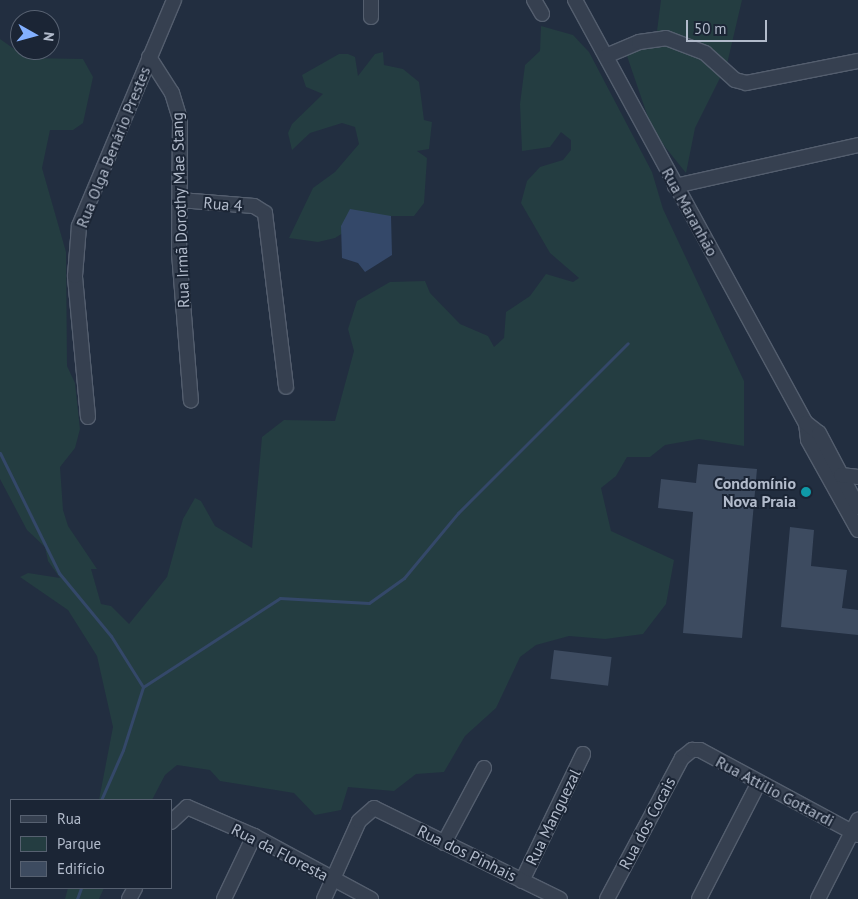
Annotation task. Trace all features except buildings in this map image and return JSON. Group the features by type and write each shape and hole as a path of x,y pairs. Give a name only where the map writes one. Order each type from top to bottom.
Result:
{"street":[{"name":"Rua Olga Benário Prestes","path":"88,417 75,245 88,200 174,0"},
{"path":"371,0 371,17"},
{"path":"534,0 542,14"},
{"name":"Rua Maranhão","path":"575,0 806,423 819,434 858,507"},
{"path":"606,56 638,42 666,38 705,53 735,80 746,83 858,60"},
{"name":"Rua Irmã Dorothy Mae Stang","path":"149,56 177,105 180,200 179,253 192,401"},
{"path":"675,186 858,145"},
{"name":"Rua 4","path":"180,200 254,206 265,213 286,386"},
{"name":"Rua Maranhão","path":"845,481 858,530"},
{"name":"Rua Attílio Gottardi","path":"692,750 700,750 758,784 856,829"},
{"name":"Rua dos Cocais","path":"607,899 682,758 692,750"},
{"name":"Rua Manguezal","path":"522,881 583,754"},
{"path":"444,843 484,768"},
{"path":"699,899 758,784"},
{"name":"Rua da Floresta","path":"172,821 187,807 254,836 371,899"},
{"name":"Rua dos Pinhais","path":"334,880 359,821 374,808 560,899"},
{"path":"818,899 856,829"},
{"path":"224,899 254,836"},
{"path":"324,899 334,880"}],"green space":[{"path":"661,0 742,0 727,64 695,128 686,173 653,132 627,56 657,31"},
{"path":"541,26 573,35 589,52 652,172 663,209 744,381 744,446 699,439 665,445 650,457 627,457 616,476 601,488 611,531 674,560 666,604 643,634 605,639 569,636 536,645 520,657 496,708 465,736 444,772 416,774 394,791 348,787 341,810 315,815 294,793 220,781 210,770 177,765 165,775 153,799 99,799 113,727 97,656 68,610 20,577 28,573 60,578 48,561 45,547 27,530 0,479 0,39 10,46 10,60 83,59 93,77 83,123 73,130 50,130 42,168 66,252 67,366 75,383 80,429 75,448 60,467 63,510 68,526 97,569 91,569 101,604 111,606 129,624 167,577 183,519 195,498 201,501 215,526 252,548 262,437 284,420 335,421 354,351 348,329 357,301 390,282 425,281 430,293 460,324 488,336 494,347 504,338 506,312 530,296 546,274 573,282 579,278 550,253 521,203 527,181 540,167 563,160 571,150 571,140 561,132 550,147 522,151 520,104 525,65 540,51"},
{"path":"383,52 384,65 403,69 419,82 424,120 432,122 429,149 417,151 427,158 424,203 414,216 370,216 335,238 318,242 289,238 313,188 335,172 359,144 355,127 342,123 310,133 292,150 288,133 292,124 323,94 306,87 302,75 339,54 348,54 355,57 358,76 375,54"},
{"path":"68,889 104,889 99,899 65,899"}],"water":[{"path":"350,209 391,216 392,255 365,272 358,263 342,258 341,226"}],"waterway":[{"path":"143,687 280,598 369,603 404,578 458,513 628,343"},
{"path":"0,453 59,573 111,636 143,687 123,750 101,799"},
{"path":"77,899 81,889"}],"place":[{"name":"Condomínio Nova Praia","path":"806,492"}]}
